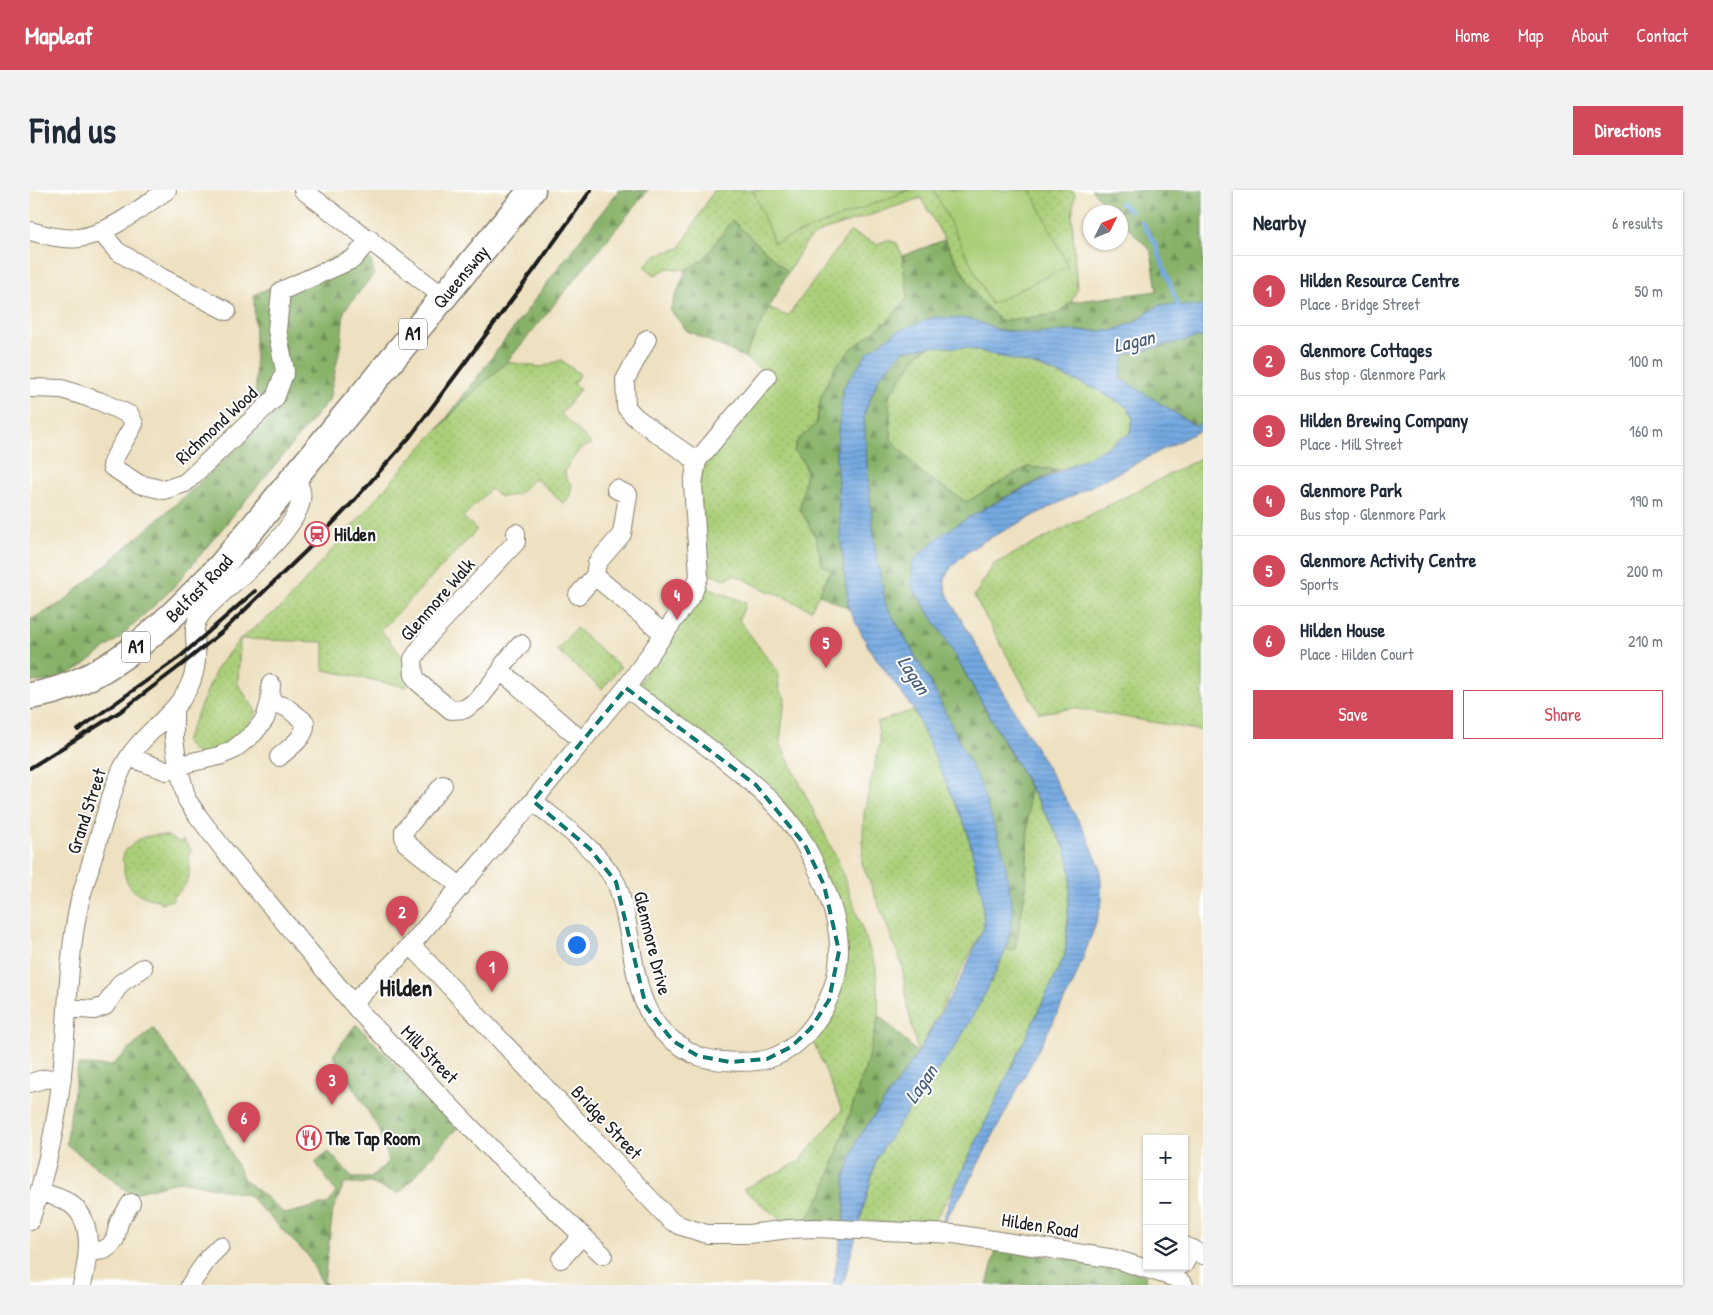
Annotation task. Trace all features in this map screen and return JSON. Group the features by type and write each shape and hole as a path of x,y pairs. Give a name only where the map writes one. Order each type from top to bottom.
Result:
{"highway":[{"name":"Queensway","path":"293,478 532,190"},
{"name":"Belfast Road","path":"30,696 54,692 79,683 144,641 167,621 221,566 293,478"}],"street":[{"path":"30,231 50,236 79,238 100,231 126,217 167,190"},
{"path":"303,190 444,297"},
{"path":"100,231 117,251 162,278 227,311"},
{"name":"Richmond Wood","path":"30,388 62,390 99,401 130,415 134,424 113,460 112,467 138,484 164,490 185,483 275,398 285,371 277,330 281,292 353,259 370,239"},
{"path":"647,339 632,350 625,380 626,407 654,432 697,461"},
{"path":"353,1003 411,946 534,801 626,688 693,593 699,576 693,484 697,461 767,377"},
{"name":"Grand Street","path":"30,1221 40,1192 56,1122 62,1078 72,946 80,900 118,778 128,757 145,736 174,710 186,692 196,666 194,630 197,621 208,606 272,546 295,518 300,509 302,496 298,483 293,478"},
{"path":"578,595 595,576 598,563 622,534 628,495 616,489"},
{"name":"Glenmore Walk","path":"516,533 516,542 430,634 413,659 414,675 418,682 451,710 465,709 479,699 521,644"},
{"path":"595,576 663,633"},
{"path":"501,671 582,741"},
{"path":"128,757 167,770 219,756 233,750 254,733 265,719 270,702 272,684"},
{"name":"Glenmore Drive","path":"534,801 590,849 616,882 627,917 639,988 646,1007 657,1025 673,1041 698,1056 730,1062 767,1059 791,1047 811,1028 829,1000 836,979 839,951 835,924 824,885 805,845 796,830 756,784 689,732 626,688"},
{"path":"270,702 286,707 305,722 306,728 303,735 280,757"},
{"name":"Mill Street","path":"174,710 174,739 178,766 187,800 198,816 255,888 353,1003 497,1155 581,1237 603,1255"},
{"path":"443,785 404,831 404,836 406,843 461,887"},
{"name":"Bridge Street","path":"411,946 670,1220 681,1226 707,1234 749,1234 815,1228 883,1231"},
{"path":"67,1008 94,1010 105,1006 121,983 144,968"},
{"path":"30,1083 44,1079 62,1078"},
{"path":"40,1192 62,1199 76,1209 85,1224 88,1262 82,1285"},
{"path":"88,1252 104,1250 110,1246 115,1239 120,1222 132,1203"},
{"name":"Hilden Road","path":"883,1231 946,1233 1116,1259 1143,1261"},
{"path":"561,1260 581,1237"},
{"path":"190,1285 209,1257 220,1246"}],"highlighted area":[{"path":"626,688 756,785 805,845 824,885 839,951 829,1000 811,1028 791,1047 767,1059 730,1062 698,1056 673,1041 646,1007 616,882 590,849 533,801"}],"green space":[{"path":"619,190 648,190 507,362 462,403 437,431 568,255"},
{"path":"714,190 1070,190 1075,193 1072,217 1077,290 1071,302 1057,314 1001,321 979,300 921,198 820,232 807,241 788,272 732,220 705,258 686,270 668,268 655,275 645,267 651,259 660,254 680,248"},
{"path":"753,190 909,190 774,243"},
{"path":"934,190 1031,190 1068,266 991,304"},
{"path":"1091,190 1203,190 1203,306 1159,305 1137,321 1112,331 1065,331 1034,334 999,330 971,319 898,331 836,451 841,542 849,609 819,594 831,570 822,565 816,538 800,509 806,472 804,462 794,451 797,441 816,424 821,397 834,368 851,349 889,320 908,298 902,256 944,240 979,300 1001,321 1057,314 1071,302 1157,291 1151,251 1128,227 1128,205 1106,205"},
{"path":"732,220 788,272 744,357 687,331 670,310 686,270 705,258"},
{"path":"850,232 877,244 887,240 897,243 902,256 908,298 889,320 851,349 821,397 816,424 797,441 794,451 804,462 806,472 800,509 816,538 822,565 831,570 811,610 735,575 724,579 710,573 706,568 699,483 705,462 773,378 744,357 768,308 788,316"},
{"path":"354,248 371,260 374,274 344,311 341,343 329,400 172,589 118,639 84,665 55,681 30,682 30,620 63,602 271,418 256,400 254,295"},
{"path":"1203,337 1203,422 1196,427 1120,378 1124,355"},
{"path":"931,346 967,348 1038,366 1096,389 1127,407 1133,418 1130,433 1101,452 1059,470 1027,467 966,502 920,472 891,439 889,395 919,353"},
{"path":"931,346 919,353 889,395 891,439 920,472 966,502 1027,467 1059,470 996,502 943,534 913,561 911,585 945,638 1029,787 1026,887 1015,950 1006,950 1013,914 932,685 886,605 876,554 868,480 864,415 879,377 903,351"},
{"path":"561,360 580,374 573,384 580,389 561,414 592,444 580,449 565,470 566,479 572,484 570,496 564,504 535,478 517,495 501,497 491,489 463,517 477,530 381,630 406,661 407,687 324,670 324,642 240,639 283,606 414,455 462,403 507,362 541,367"},
{"path":"1203,457 1203,731 1073,708 1039,713 974,596 994,564"},
{"path":"706,588 713,589 746,603 739,620 778,672 779,690 785,698 780,743 838,861 876,967 879,1015 866,1066 824,1191 806,1221 783,1222 743,1189 799,1162 842,1110 811,1040 843,950 816,853 637,686"},
{"path":"576,628 621,667 602,689 557,650"},
{"path":"240,639 238,684 257,713 237,735 219,749 202,754 193,751 185,742 218,666"},
{"path":"914,710 967,830 982,895 984,927 918,1053 907,1004 902,964 862,863 864,812 880,742 877,722"},
{"path":"1029,787 1066,850 1071,873 1065,955 955,1186 932,1225 860,1221 877,1157 916,1099 957,1044 986,992 1006,950 1015,950 1026,887"},
{"path":"156,835 167,836 179,842 183,840 192,851 188,854 189,873 186,883 173,896 173,900 161,903 159,900 141,895 131,888 125,878 122,860 126,849 137,840"},
{"path":"879,1015 918,1053 857,1140 844,1224 806,1221 824,1191 866,1066"},
{"path":"356,1024 457,1128 399,1194 370,1183 344,1184 333,1210 324,1282 328,1285 323,1285 308,1256 248,1195 181,1181 131,1194 66,1144 78,1065 111,1066 153,1028 211,1111 243,1178 285,1214 329,1203 336,1192 315,1162 329,1152 353,1178 371,1178 389,1161 377,1126 333,1055"},
{"path":"996,1250 1107,1263 1145,1275 1147,1285 987,1285"}],"water":[{"name":"Lagan","path":"1159,305 1203,306 1203,337 1125,355 1120,378 1196,426 1203,422 1203,429 982,542 970,550 952,567 945,579 945,588 951,602 1085,832 1100,867 1102,901 1095,926 1073,984 965,1189 940,1228 955,1186 1065,955 1071,873 1066,850 945,638 911,585 913,561 940,536 967,519 1107,447 1130,433 1133,418 1127,407 1096,389 1038,366 967,348 931,346 903,351 879,377 864,414 868,480 876,554 886,605 932,685 980,784 1004,855 1013,914 1006,950 986,992 957,1044 916,1099 877,1157 843,1285 833,1285 845,1213 845,1176 857,1140 918,1053 964,972 984,927 982,895 967,830 914,710 870,650 849,609 841,542 836,451 843,388 868,352 898,331 934,317 971,319 999,330 1034,334 1065,331 1112,331 1137,321"}],"waterway":[{"path":"1120,202 1130,211"},
{"path":"1141,221 1155,243 1179,308"}],"railway":[{"path":"30,768 121,711 184,663 223,631 307,550 351,504 409,438 591,190"},
{"path":"78,730 181,656 255,591"}],"place":[{"name":"Hilden","path":"317,534"},
{"name":"Glenmore Park","path":"677,620"},
{"name":"Glenmore Activity Centre","path":"826,668"},
{"name":"Glenmore Cottages","path":"402,937"},
{"name":"Hilden Resource Centre","path":"492,992"},
{"name":"Hilden Brewing Company","path":"332,1105"},
{"name":"The Tap Room","path":"309,1138"},
{"name":"Hilden House","path":"244,1143"}],"district":[{"name":"Hilden","path":"406,988"}]}
